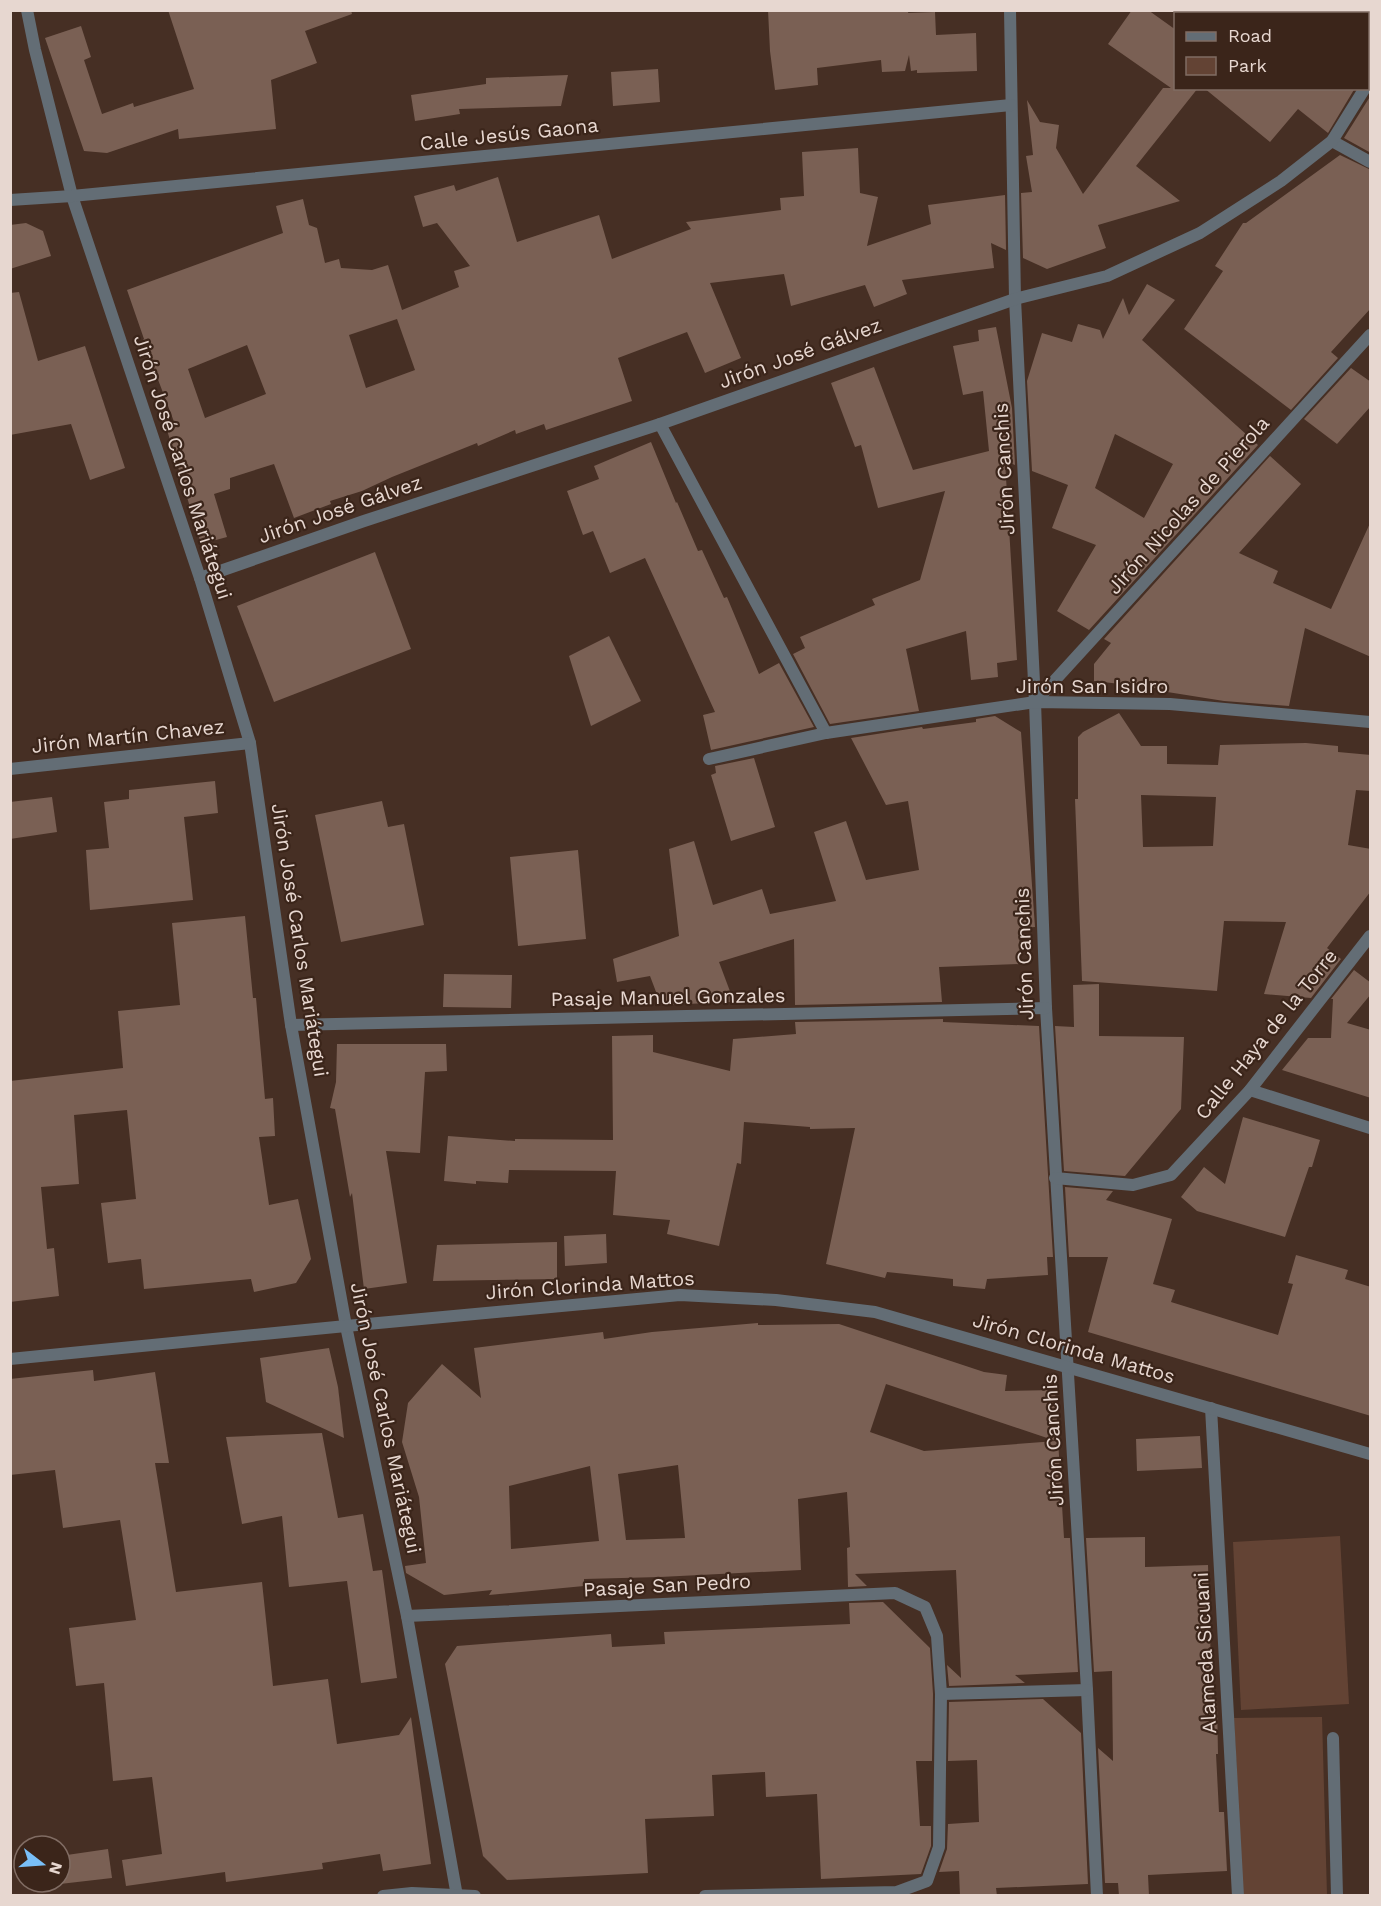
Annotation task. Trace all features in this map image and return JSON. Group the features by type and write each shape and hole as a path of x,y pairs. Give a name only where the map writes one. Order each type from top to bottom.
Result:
{"street":[{"name":"Jirón José Carlos Mariátegui","path":"27,10 72,196 200,578 250,743 291,1025 346,1326 407,1617 457,1895"},
{"name":"Jirón Canchis","path":"1010,10 1015,299 1035,702 1046,1008 1088,1690 1097,1896"},
{"name":"Jirón José Gálvez","path":"200,578 364,521 660,424 1015,299 1107,276 1200,232 1281,181 1332,141 1364,90"},
{"name":"Calle Jesús Gaona","path":"10,200 72,196 1011,105"},
{"path":"1332,141 1371,162"},
{"name":"Jirón Nicolas de Pierola","path":"1035,702 1371,335"},
{"path":"660,424 826,733"},
{"name":"Jirón San Isidro","path":"709,759 826,733 1035,702 1170,704 1371,722"},
{"name":"Jirón Martín Chavez","path":"10,769 250,743"},
{"name":"Calle Haya de la Torre","path":"1055,1178 1133,1185 1171,1175 1250,1090 1371,936"},
{"name":"Pasaje Manuel Gonzales","path":"291,1025 1046,1008"},
{"path":"1250,1090 1371,1128"},
{"name":"Jirón Clorinda Mattos","path":"10,1359 680,1295 776,1300 875,1312 1371,1454"},
{"name":"Alameda Sicuani","path":"1211,1408 1238,1896"},
{"name":"Pasaje San Pedro","path":"407,1617 896,1593 925,1607 937,1636 941,1694"},
{"path":"705,1896 897,1892 927,1881 939,1847 941,1694 1088,1690"},
{"path":"1333,1738 1337,1896"},
{"path":"383,1896 412,1893 475,1896"}],"green space":[{"path":"1340,1536 1349,1704 1241,1710 1233,1542"},
{"path":"1322,1717 1327,1895 1243,1895 1234,1718"}],"building":[{"path":"168,10 351,10 352,14 305,31 317,63 271,80 276,129 179,139 178,129 107,153 84,151 45,38 81,26 91,57 84,60 102,114 133,103 134,107 194,89"},
{"path":"768,10 935,12 936,35 976,33 977,71 917,73 917,70 911,71 909,55 905,71 882,72 881,60 817,68 818,85 775,90"},
{"path":"1132,10 1148,10 1174,29 1174,90 1196,90 1136,166 1180,201 1098,225 1106,248 1047,269 1023,258 1021,193 1032,192 1026,156 1033,155 1027,100 1040,122 1059,125 1056,148 1083,194 1163,88 1171,88 1108,44"},
{"path":"658,69 660,102 613,106 611,72"},
{"path":"568,75 561,106 459,109 460,114 415,121 411,95 486,84 486,78"},
{"path":"1206,90 1354,90 1328,133 1298,109 1270,142"},
{"path":"1371,95 1371,153 1344,138"},
{"path":"858,148 860,193 878,197 867,246 931,224 928,205 1005,195 1006,250 991,243 994,268 902,280 907,294 874,307 865,285 791,306 784,274 710,283 741,358 705,373 687,332 618,358 632,401 546,430 544,424 516,434 515,430 478,446 477,443 362,491 330,501 331,504 294,518 274,464 230,478 230,489 214,494 227,537 201,544 167,430 176,427 127,290 283,233 276,206 303,199 309,225 317,228 325,263 339,259 341,268 372,270 388,265 402,310 459,287 454,271 470,266 437,223 423,227 414,196 454,185 456,191 498,177 517,242 599,215 612,259 691,229 686,222 781,210 780,198 804,196 802,152","holes":["397,319 415,370 366,388 349,335","247,345 266,394 205,418 188,369"]},
{"path":"1340,155 1371,170 1371,308 1331,352 1338,358 1291,410 1184,329 1223,271 1215,266 1243,223"},
{"path":"26,223 43,231 51,256 10,269 10,225"},
{"path":"1147,284 1175,300 1142,340 1258,445 1089,630 1057,611 1096,545 1052,528 1068,485 1032,471 1027,381 1042,333 1072,342 1078,324 1100,330 1103,339 1123,298 1129,315","holes":["1115,434 1173,464 1144,518 1095,488"]},
{"path":"19,292 38,361 85,346 125,468 90,480 71,424 10,435 10,293"},
{"path":"996,327 1012,408 1015,465 1005,461 1017,660 997,663 998,677 971,680 966,631 906,649 919,711 830,724 793,654 805,648 800,637 875,605 872,599 920,580 945,491 878,508 861,445 855,447 831,383 874,367 913,470 989,451 983,391 963,395 953,346 979,341 978,330"},
{"path":"1351,368 1371,382 1371,406 1337,444 1304,419"},
{"path":"651,442 698,551 702,550 724,598 727,597 759,674 779,663 814,727 711,750 703,715 715,712 645,558 610,573 593,531 583,535 567,491 599,479 594,466"},
{"path":"1270,456 1301,484 1239,553 1278,571 1273,583 1331,609 1371,521 1371,657 1305,628 1289,706 1224,701 1161,691 1165,689 1094,681 1094,664 1111,643 1104,639"},
{"path":"375,552 411,649 274,702 237,606"},
{"path":"609,636 641,701 591,726 569,656"},
{"path":"1119,713 1141,746 1167,746 1167,764 1218,765 1220,745 1306,743 1338,746 1338,752 1371,755 1371,791 1356,790 1348,845 1371,849 1371,891 1327,948 1341,959 1311,998 1264,994 1286,922 1224,921 1217,991 1082,981 1075,799 1078,799 1078,737","holes":["1141,795 1216,797 1213,846 1143,847"]},
{"path":"995,716 1021,732 1035,927 1019,928 1020,964 939,967 942,1002 795,1005 794,939 719,962 734,1002 661,1005 650,976 617,982 613,959 679,936 669,849 694,841 713,905 762,889 770,914 836,901 814,832 846,821 866,880 919,870 908,801 886,805 851,738 922,727 923,729 976,722 976,719"},
{"path":"754,758 775,827 731,841 711,775 716,773 715,766"},
{"path":"215,781 218,813 184,817 193,900 90,910 86,850 109,848 104,802 129,799 129,790"},
{"path":"52,797 57,832 10,839 10,802"},
{"path":"382,801 388,827 404,824 424,925 341,942 315,815"},
{"path":"578,850 586,939 518,946 510,857"},
{"path":"245,916 253,998 256,998 265,1099 273,1098 275,1136 259,1137 269,1205 298,1199 311,1259 296,1283 254,1292 251,1279 144,1289 141,1259 108,1263 101,1203 136,1199 127,1110 74,1115 79,1184 41,1187 47,1249 54,1248 59,1296 10,1302 10,1081 123,1068 118,1011 180,1005 172,923"},
{"path":"1354,970 1371,983 1371,994 1347,1023 1371,1030 1371,1098 1282,1070 1308,1038 1331,1038 1333,999 1331,999"},
{"path":"444,974 512,975 511,1008 443,1007"},
{"path":"1099,984 1099,1036 1184,1037 1181,1109 1125,1176 1064,1171 1055,1026 1074,1027 1073,985"},
{"path":"943,1019 943,1022 1039,1026 1053,1257 1047,1257 1048,1275 987,1279 985,1289 953,1286 953,1279 887,1272 885,1278 826,1264 855,1128 810,1129 810,1127 744,1122 741,1164 737,1163 719,1246 667,1234 670,1220 613,1215 616,1171 509,1170 508,1183 476,1181 476,1184 444,1181 448,1136 515,1141 515,1139 613,1140 612,1036 653,1035 653,1052 730,1071 733,1039 796,1034 795,1022"},
{"path":"337,1044 446,1044 447,1071 425,1072 420,1153 386,1151 407,1283 364,1289 352,1193 350,1197 335,1109 330,1108 336,1082"},
{"path":"1243,1117 1320,1140 1285,1237 1197,1211 1181,1197 1204,1167 1225,1184"},
{"path":"1065,1187 1113,1191 1106,1200 1172,1219 1153,1284 1175,1290 1171,1302 1278,1335 1293,1284 1288,1283 1296,1255 1348,1270 1345,1279 1371,1287 1371,1416 1088,1332 1108,1257 1069,1257"},
{"path":"606,1234 607,1263 565,1266 564,1236"},
{"path":"557,1242 557,1279 433,1281 437,1245"},
{"path":"758,1323 758,1325 839,1324 984,1372 1007,1375 1005,1391 1055,1390 1064,1538 1070,1538 1078,1672 1015,1675 1025,1683 949,1686 947,1665 961,1678 956,1570 855,1574 867,1586 848,1587 847,1548 850,1547 847,1492 798,1499 801,1570 584,1579 584,1586 489,1595 492,1590 444,1595 406,1573 405,1566 426,1563 419,1497 402,1442 408,1403 442,1364 481,1398 474,1348 603,1332 604,1339 652,1332","holes":["886,1384 1056,1441 924,1451 870,1432","678,1465 685,1538 626,1540 618,1474","590,1466 599,1541 511,1549 509,1486"]},
{"path":"329,1348 338,1387 344,1438 266,1402 260,1358"},
{"path":"93,1370 94,1381 155,1372 169,1463 155,1463 176,1592 262,1582 273,1686 328,1679 337,1744 399,1735 411,1717 431,1864 383,1871 380,1854 322,1863 323,1869 226,1882 225,1872 126,1886 122,1860 162,1854 152,1777 113,1781 104,1683 76,1686 69,1628 136,1620 120,1520 63,1528 55,1470 10,1475 10,1379"},
{"path":"322,1433 338,1518 363,1514 373,1571 382,1570 397,1678 361,1683 347,1581 289,1587 282,1516 242,1524 226,1437"},
{"path":"1200,1436 1202,1468 1137,1471 1136,1439"},
{"path":"1145,1537 1145,1567 1208,1565 1212,1701 1217,1701 1218,1754 1216,1754 1219,1812 1224,1812 1227,1871 1148,1875 1149,1896 1119,1896 1118,1883 1105,1883 1098,1748 1113,1761 1112,1671 1094,1672 1086,1538"},
{"path":"883,1602 930,1648 933,1694 932,1761 916,1761 920,1826 931,1826 931,1846 921,1874 821,1879 817,1794 766,1797 765,1772 712,1775 714,1816 645,1819 648,1873 507,1880 483,1856 445,1664 457,1646 611,1634 612,1647 665,1644 664,1632 850,1624 849,1603"},
{"path":"1043,1699 1081,1733 1088,1884 996,1888 997,1896 960,1896 959,1871 939,1872 947,1849 948,1824 979,1822 977,1760 948,1761 949,1702"},
{"path":"108,1849 112,1878 72,1883 72,1854"}]}
